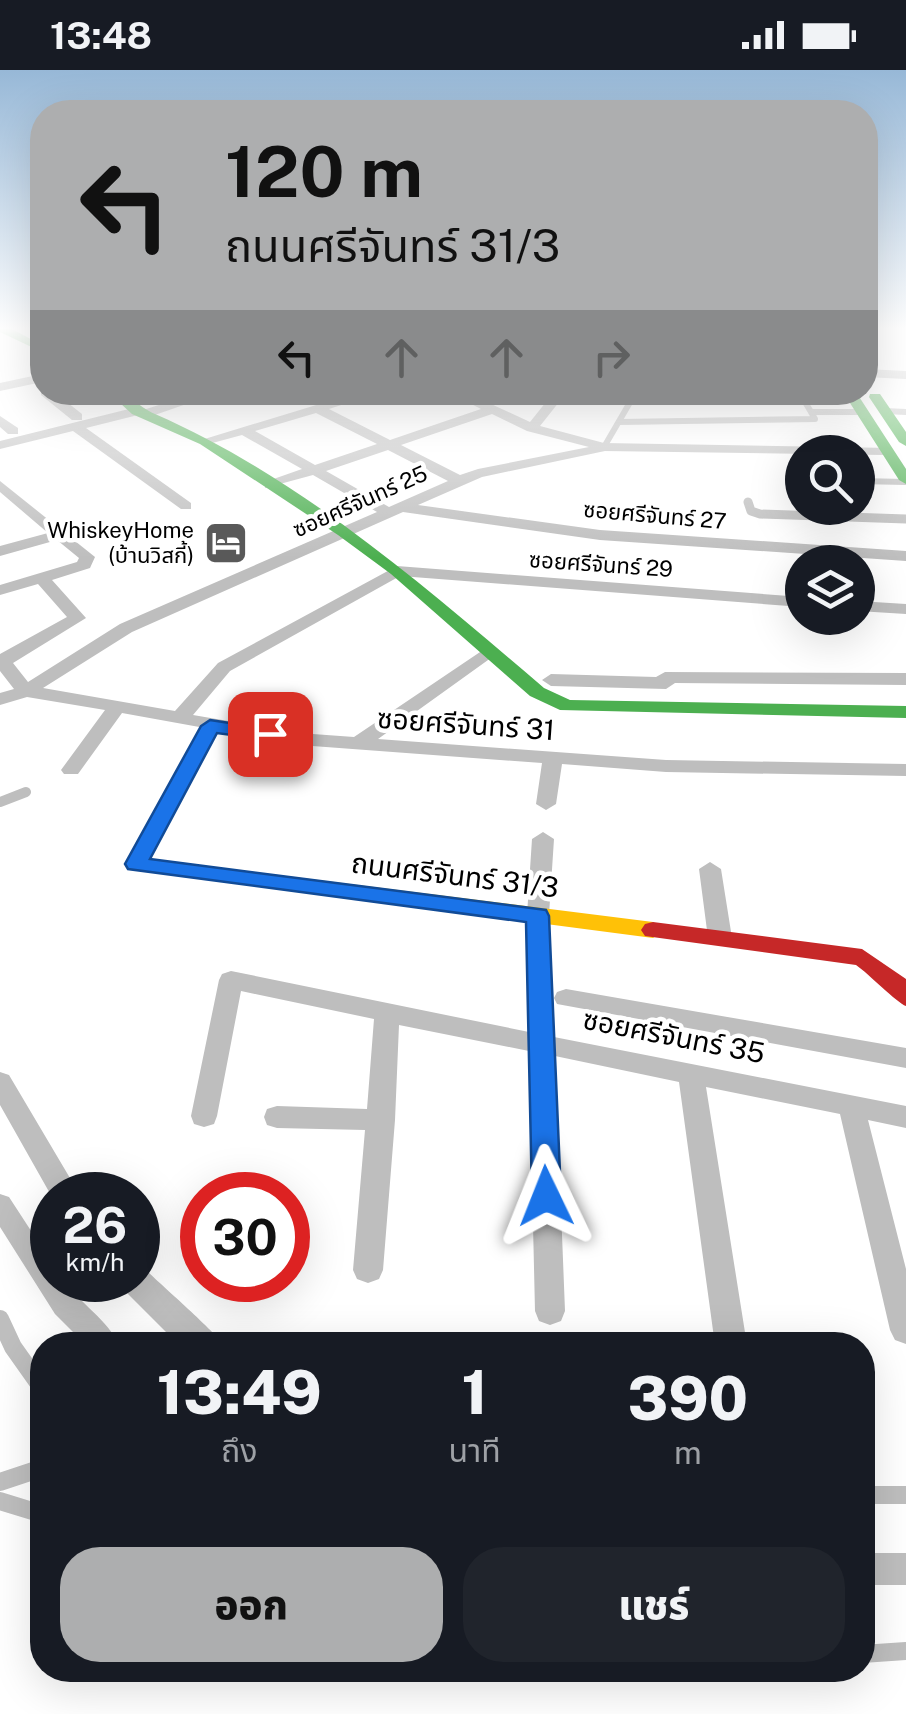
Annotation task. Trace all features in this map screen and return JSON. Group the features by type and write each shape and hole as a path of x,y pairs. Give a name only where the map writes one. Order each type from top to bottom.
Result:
{"street":[{"path":"58,405 186,506"},
{"path":"131,405 205,441 343,532 397,571 537,692 567,706 906,712"},
{"path":"0,445 76,422 166,405"},
{"path":"205,441 325,405"},
{"path":"481,405 532,428 604,447"},
{"path":"532,428 551,405"},
{"path":"875,407 896,447 906,481"},
{"path":"318,408 460,481"},
{"path":"270,486 492,410"},
{"path":"0,420 13,431"},
{"path":"244,430 312,471 395,510"},
{"name":"ซอยศรีจันทร์ 25","path":"0,699 26,691 126,628 478,472 604,447 896,447"},
{"path":"0,485 87,557 84,564 0,590"},
{"name":"ซอยศรีจันทร์ 27","path":"395,510 600,535 906,556"},
{"path":"2,549 60,534"},
{"path":"178,720 224,668 397,571"},
{"name":"ซอยศรีจันทร์ 29","path":"397,571 785,601"},
{"path":"26,691 1,660 77,618 42,577"},
{"path":"875,607 906,609"},
{"path":"359,743 489,650"},
{"path":"551,680 590,674 645,684 666,683 665,677 700,674 906,682"},
{"path":"677,682 700,674"},
{"path":"700,674 708,704"},
{"name":"ซอยศรีจันทร์ 31","path":"26,691 210,726 359,743 684,766 906,770"},
{"path":"71,770 116,708"},
{"name":"ถนนศรีจันทร์ 31/3","path":"210,726 136,864 862,957 893,979 906,997"},
{"path":"546,804 553,758"},
{"path":"543,839 538,916 550,1311"},
{"path":"710,869 720,938"},
{"name":"ซอยศรีจันทร์ 35","path":"204,1116 231,980 906,1116"},
{"path":"566,998 906,1058"},
{"path":"368,1270 382,1120 386,1014"},
{"path":"691,1073 729,1332"},
{"path":"0,1082 53,1172"},
{"path":"851,1105 906,1330"},
{"path":"277,1117 382,1120"},
{"path":"157,1302 187,1332"}],"lane":[{"path":"604,447 629,405"},
{"path":"619,422 815,419 806,405"},
{"path":"811,412 875,407"},
{"path":"875,481 906,481"},
{"path":"748,502 751,512 760,514 906,519"},
{"path":"2,796 26,792"},
{"path":"0,1319 30,1370"},
{"path":"0,1482 30,1472"},
{"path":"875,1496 906,1495"},
{"path":"0,1501 30,1510"},
{"path":"875,1653 906,1651"}],"waterway":[{"path":"0,1205 65,1305 92,1332"},
{"path":"875,1569 906,1569"}],"traffic: fast":[{"path":"130,405 205,441 343,532 397,571 537,692 567,706 906,712"},
{"path":"857,405 906,480"},
{"path":"880,405 906,442"}],"traffic: slow":[{"path":"211,726 136,864 653,930"}],"traffic: jam":[{"path":"653,930 862,957 893,979 906,997"}],"place":[{"name":"WhiskeyHome (บ้านวิสกี้)","path":"226,543"}],"route":[{"path":"270,734 210,726 136,864 538,916 546,1196"}]}
